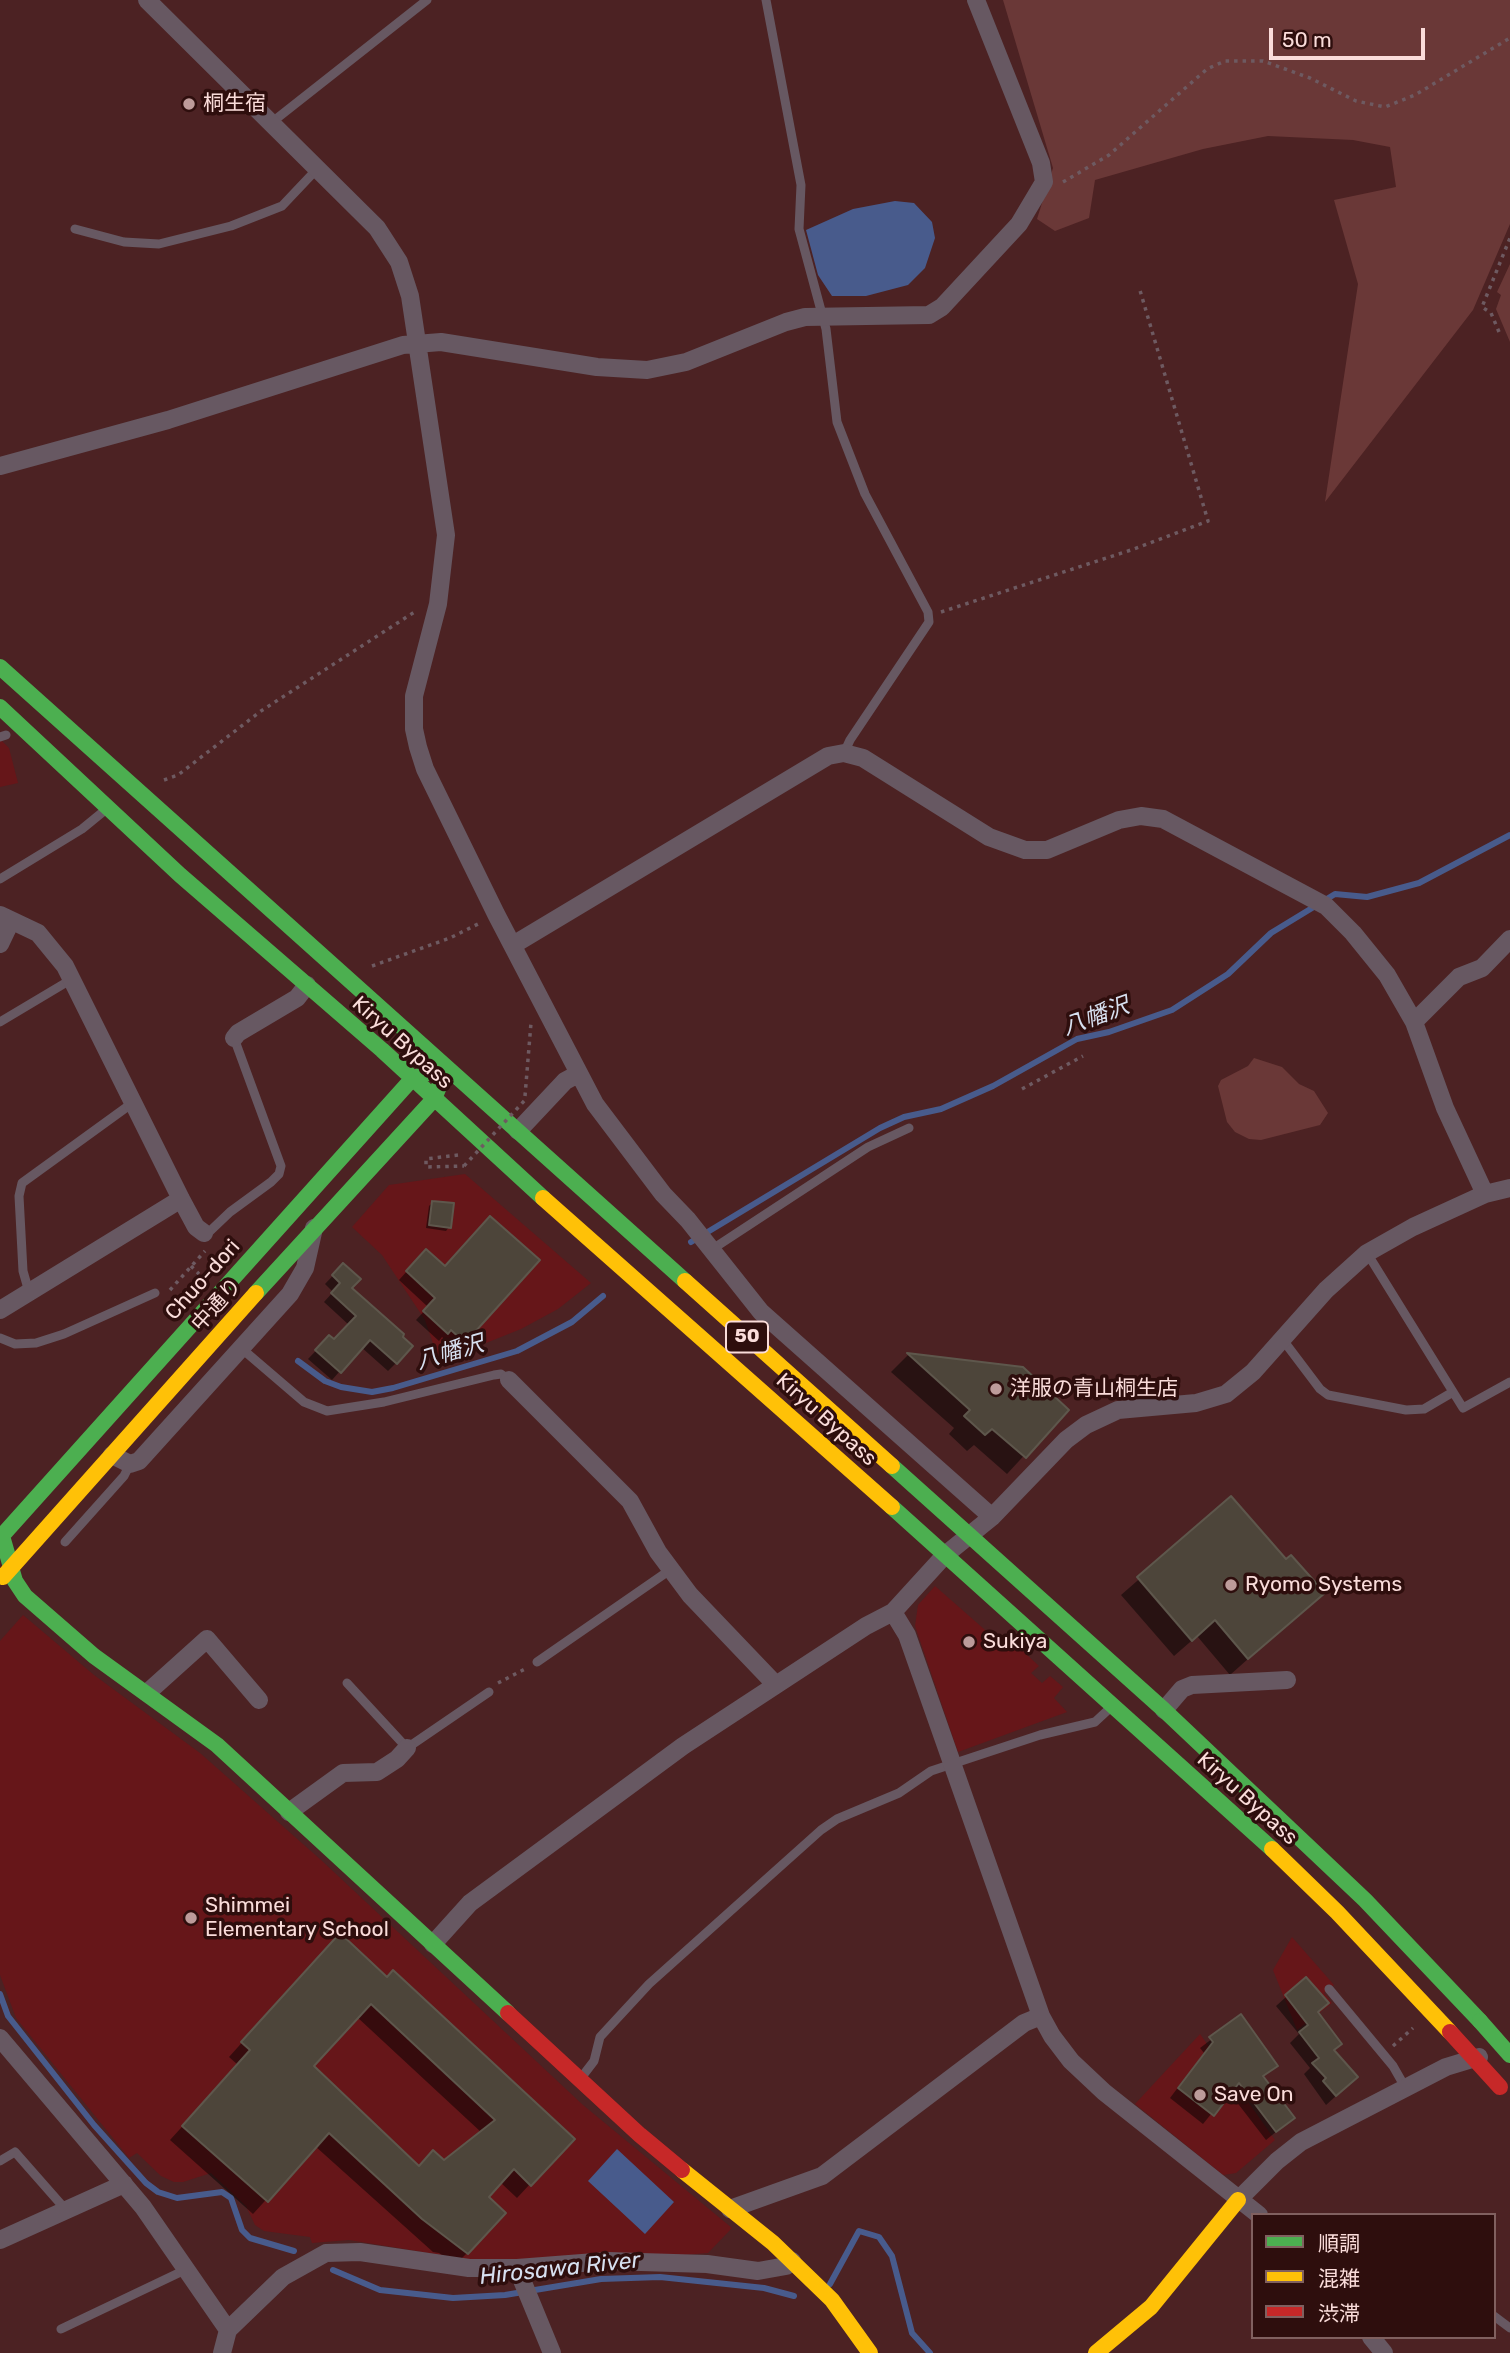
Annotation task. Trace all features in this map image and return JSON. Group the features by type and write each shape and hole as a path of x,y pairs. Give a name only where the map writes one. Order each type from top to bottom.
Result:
{"main road":[{"name":"Kiryu Bypass","path":"0,667 210,858 446,1065 1164,1710 1365,1900 1510,2055"},
{"name":"Kiryu Bypass","path":"0,707 180,875 412,1079 591,1243 694,1329 1112,1705 1337,1912 1505,2093"},
{"name":"Chuo-dori","path":"1,1535 412,1079 446,1065"},
{"name":"中通り","path":"5,1574 314,1227 434,1099 446,1065"},
{"path":"1,1535 5,1574 25,1596 94,1656 218,1745 580,2080 792,2261 832,2300 870,2353"},
{"path":"1101,2352 1151,2307 1238,2200"}],"street":[{"path":"147,0 370,221 389,244 410,296 446,535 438,604 414,696 414,729 425,769 578,1074 608,1124 761,1312 992,1517"},
{"path":"0,466 168,419 403,345 441,342 597,367 647,370 686,362 786,322 822,316 929,315 942,307 1019,224 1044,182 1041,163 976,0"},
{"path":"513,945 828,756 845,753 873,763 1007,846 1036,852 1119,821 1141,816 1163,819 1326,906 1374,958 1415,1022 1445,1108 1485,1195"},
{"path":"0,944 6,918 38,933 46,941 72,979 131,1104 205,1242"},
{"path":"1415,1022 1459,978 1482,968 1510,939"},
{"path":"234,1038 297,998 307,985"},
{"path":"518,1131 565,1081 578,1074"},
{"path":"433,1944 470,1903 683,1746 866,1626 893,1612 945,1555 992,1517 1066,1440 1086,1425 1118,1410 1196,1403 1226,1394 1247,1378 1326,1290 1367,1253 1413,1227 1485,1195 1510,1188"},
{"path":"0,1310 181,1199"},
{"path":"112,1455 130,1464 139,1461 297,1286 305,1268 314,1227"},
{"path":"509,1380 630,1501 670,1570 690,1595 776,1685"},
{"path":"893,1612 907,1635 950,1765 1041,2016 1071,2061 1104,2092 1256,2213"},
{"path":"147,1693 207,1639 259,1700"},
{"path":"1164,1710 1182,1689 1192,1685 1287,1680"},
{"path":"289,1812 343,1773 377,1772 397,1759 407,1748"},
{"path":"730,2209 822,2176 1024,2023 1041,2016"},
{"path":"0,2038 166,2235 228,2330"},
{"path":"1238,2200 1277,2161 1301,2142 1446,2067 1510,2047"},
{"path":"0,2240 124,2184"},
{"path":"222,2353 228,2330 283,2277 326,2253 360,2252 520,2275 608,2261 706,2264 758,2271 773,2270 792,2261"},
{"path":"520,2275 552,2353"},
{"path":"1373,2339 1384,2353"}],"lane":[{"path":"271,123 427,0"},
{"path":"766,0 801,184 799,229 827,329 832,399 840,433 865,494 897,557 925,600 929,622 849,740 845,753"},
{"path":"75,229 124,242 159,244 232,226 282,205 317,169"},
{"path":"0,879 82,829 108,806"},
{"path":"0,1022 72,979"},
{"path":"205,1242 208,1233 230,1212 279,1174 281,1166 234,1038"},
{"path":"29,1292 23,1271 19,1196 22,1183 131,1104"},
{"path":"709,1247 868,1147 909,1128"},
{"path":"1367,1253 1463,1408 1510,1382"},
{"path":"0,1338 15,1344 36,1343 158,1296"},
{"path":"1283,1340 1320,1389 1328,1395 1406,1410 1424,1409 1453,1392"},
{"path":"241,1348 304,1402 327,1411 384,1402 494,1375 501,1374 509,1380"},
{"path":"65,1542 124,1476 130,1464"},
{"path":"537,1662 670,1570"},
{"path":"347,1683 407,1748 489,1692"},
{"path":"580,2080 594,2061 600,2037 649,1984 821,1830 837,1819 899,1793 930,1771 1040,1735 1095,1722 1112,1705"},
{"path":"1329,1989 1393,2066 1405,2087"},
{"path":"0,2161 15,2152 66,2210"},
{"path":"61,2329 187,2269"}],"path":[{"path":"1038,195 1109,155 1208,69 1226,61 1263,61 1310,78 1356,101 1385,107 1415,95 1510,38"},
{"path":"1499,332 1491,313 1482,307 1510,238"},
{"path":"929,622 943,611 967,601 1131,550 1208,521 1139,287"},
{"path":"165,779 178,775 261,711 316,675 421,608 438,604"},
{"path":"390,958 450,938 496,914"},
{"path":"456,1157 426,1159 426,1167 468,1164 524,1104 531,1017"},
{"path":"1022,1089 1083,1056"},
{"path":"158,1296 191,1266 205,1242"},
{"path":"191,1266 200,1274"},
{"path":"489,1692 497,1683 537,1662"},
{"path":"1392,2047 1417,2024"}],"shaded area":[{"path":"1003,0 1510,0 1510,224 1473,310 1325,502 1358,284 1334,200 1396,187 1390,147 1353,140 1268,136 1203,149 1095,180 1089,218 1055,231 1037,219 1053,168"},
{"path":"1510,264 1510,342 1496,309 1501,295 1497,292"},
{"path":"0,739 9,748 18,783 0,787"},
{"path":"1254,1058 1282,1067 1299,1084 1314,1091 1328,1113 1320,1125 1261,1140 1249,1139 1235,1132 1227,1122 1218,1086 1221,1080 1248,1066"},
{"path":"465,1174 591,1283 558,1309 521,1329 476,1347 437,1355 425,1320 382,1255 352,1227 389,1185"},
{"path":"935,1586 1001,1644 1008,1637 1039,1666 1031,1673 1042,1683 1050,1676 1063,1687 1054,1698 1067,1712 958,1752 915,1626 918,1605"},
{"name":"Shimmei Elementary School","path":"23,1615 94,1675 200,1753 321,1860 583,2105 732,2228 708,2253 608,2261 466,2259 349,2240 312,2243 310,2237 264,2231 255,2225 246,2206 211,2173 183,2182 174,2182 161,2176 137,2153 129,2158 16,2018 0,1975 0,1641"},
{"path":"1292,1937 1334,1985 1324,1993 1332,2003 1297,2030 1273,1970"},
{"path":"1200,2034 1275,2140 1236,2173 1223,2175 1135,2104"}],"water":[{"path":"895,201 914,203 932,222 935,238 925,268 908,285 866,296 832,296 818,275 806,230 853,209"},
{"path":"617,2149 674,2202 645,2234 588,2181"}],"building":[{"path":"432,1201 454,1203 451,1228 429,1225"},
{"path":"490,1216 540,1260 465,1343 451,1330 448,1334 423,1311 435,1298 406,1271 426,1249 445,1266"},
{"path":"343,1263 361,1279 352,1288 404,1334 403,1337 413,1346 397,1364 370,1340 341,1373 315,1350 329,1335 334,1339 356,1316 331,1293 340,1283 332,1275"},
{"name":"洋服の青山桐生店","path":"907,1353 1023,1367 1069,1410 1026,1458 992,1429 985,1435 964,1416 970,1410"},
{"name":"Ryomo Systems","path":"1231,1496 1286,1559 1291,1555 1325,1593 1248,1659 1215,1620 1192,1641 1137,1577"},
{"path":"340,1933 387,1977 393,1970 575,2139 531,2186 514,2169 489,2197 506,2213 468,2254 422,2219 329,2133 268,2202 182,2126 250,2050 241,2042","holes":["371,2004 495,2120 444,2160 433,2150 419,2166 314,2066"]},
{"path":"1306,1977 1329,2003 1318,2012 1342,2044 1334,2050 1358,2077 1336,2096 1323,2081 1326,2078 1312,2063 1319,2058 1299,2032 1308,2025 1285,1995"},
{"path":"1241,2014 1278,2066 1263,2076 1295,2118 1276,2132 1239,2083 1214,2116 1178,2088 1213,2042 1209,2037"}],"waterway":[{"name":"八幡沢","path":"691,1242 880,1128 904,1117 941,1109 993,1086 1077,1039 1109,1032 1172,1010 1228,974 1271,933 1335,894 1367,897 1419,883 1510,835"},
{"name":"八幡沢","path":"298,1361 325,1381 341,1387 372,1392 393,1388 517,1351 572,1322 603,1296"},
{"name":"Hirosawa River","path":"0,1994 8,2016 94,2125 146,2183 158,2192 177,2198 222,2192 231,2198 242,2230 250,2238 294,2251"},
{"name":"Hirosawa River","path":"830,2284 859,2231 879,2237 892,2256 912,2333 930,2353"},
{"name":"Hirosawa River","path":"333,2270 380,2290 453,2298 505,2295 601,2279 660,2277 764,2288 794,2296"}],"traffic: fast":[{"path":"0,667 685,1281"},
{"path":"0,707 180,875 382,1050 543,1198"},
{"path":"0,1538 412,1079 427,1073"},
{"path":"256,1293 434,1099 440,1084"},
{"path":"892,1466 1164,1710 1365,1900 1480,2021"},
{"path":"892,1507 1272,1849"},
{"path":"2,1536 15,1581 25,1596 94,1656 217,1745 508,2013"},
{"path":"1480,2021 1510,2055"}],"traffic: slow":[{"path":"543,1198 892,1507"},
{"path":"685,1281 892,1466"},
{"path":"3,1577 256,1293"},
{"path":"1272,1849 1337,1912 1450,2032"},
{"path":"682,2170 773,2243 832,2300 870,2353"},
{"path":"1096,2353 1151,2307 1238,2200"}],"traffic: jam":[{"path":"508,2013 640,2135 682,2170"},
{"path":"1450,2032 1500,2087"}],"place":[{"name":"桐生宿","path":"189,104"},
{"name":"洋服の青山桐生店","path":"996,1389"},
{"name":"Ryomo Systems","path":"1231,1585"},
{"name":"Sukiya","path":"969,1642"},
{"name":"Shimmei Elementary School","path":"191,1918"},
{"name":"Save On","path":"1200,2095"}]}
